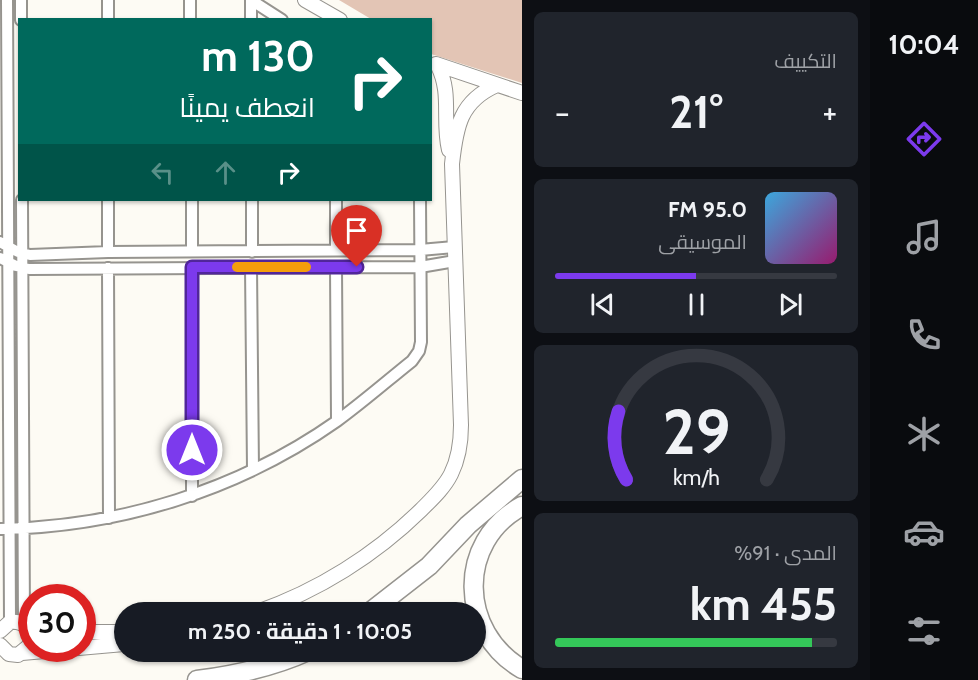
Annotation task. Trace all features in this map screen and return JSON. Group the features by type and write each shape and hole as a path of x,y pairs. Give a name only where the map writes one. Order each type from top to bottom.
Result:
{"highway":[{"path":"383,602 429,566 475,518 522,479"},
{"path":"522,506 502,519 483,544 475,567 473,592 478,616 488,637 502,654 522,669"},
{"path":"197,680 231,675 283,662"}],"street":[{"path":"7,0 4,161 5,529 13,625"},
{"path":"21,0 21,18"},
{"path":"108,0 108,18"},
{"path":"190,0 190,18"},
{"path":"251,0 251,18"},
{"path":"251,0 279,18"},
{"path":"305,0 336,18"},
{"path":"434,64 522,93"},
{"path":"280,602 316,586 363,558 417,514 450,477 459,452 461,438 452,164 446,129 447,92 434,64"},
{"path":"447,92 466,75"},
{"path":"466,75 473,100"},
{"path":"452,164 458,123 465,109 486,90 497,85"},
{"path":"447,92 462,101 473,100"},
{"path":"13,625 24,529 22,201"},
{"path":"108,201 108,252"},
{"path":"192,201 192,251"},
{"path":"252,201 252,252"},
{"path":"336,201 336,250"},
{"path":"5,529 24,529 109,518 192,496 253,470 291,449 337,420 412,361 417,355 421,342 420,201"},
{"path":"4,245 23,254 336,250 420,250 454,254"},
{"path":"4,261 23,268 420,267 454,254"},
{"path":"192,267 192,496"},
{"path":"251,267 253,470"},
{"path":"336,267 337,420"},
{"path":"108,268 109,518"},
{"path":"8,651 31,642 30,632 13,625"},
{"path":"96,632 114,632"},
{"path":"8,651 114,645"}],"shaded area":[{"path":"339,0 522,0 522,83 432,54 432,18 369,18"}],"slow traffic":[{"path":"237,267 306,267"}],"route":[{"path":"192,450 192,267 357,267"}]}
